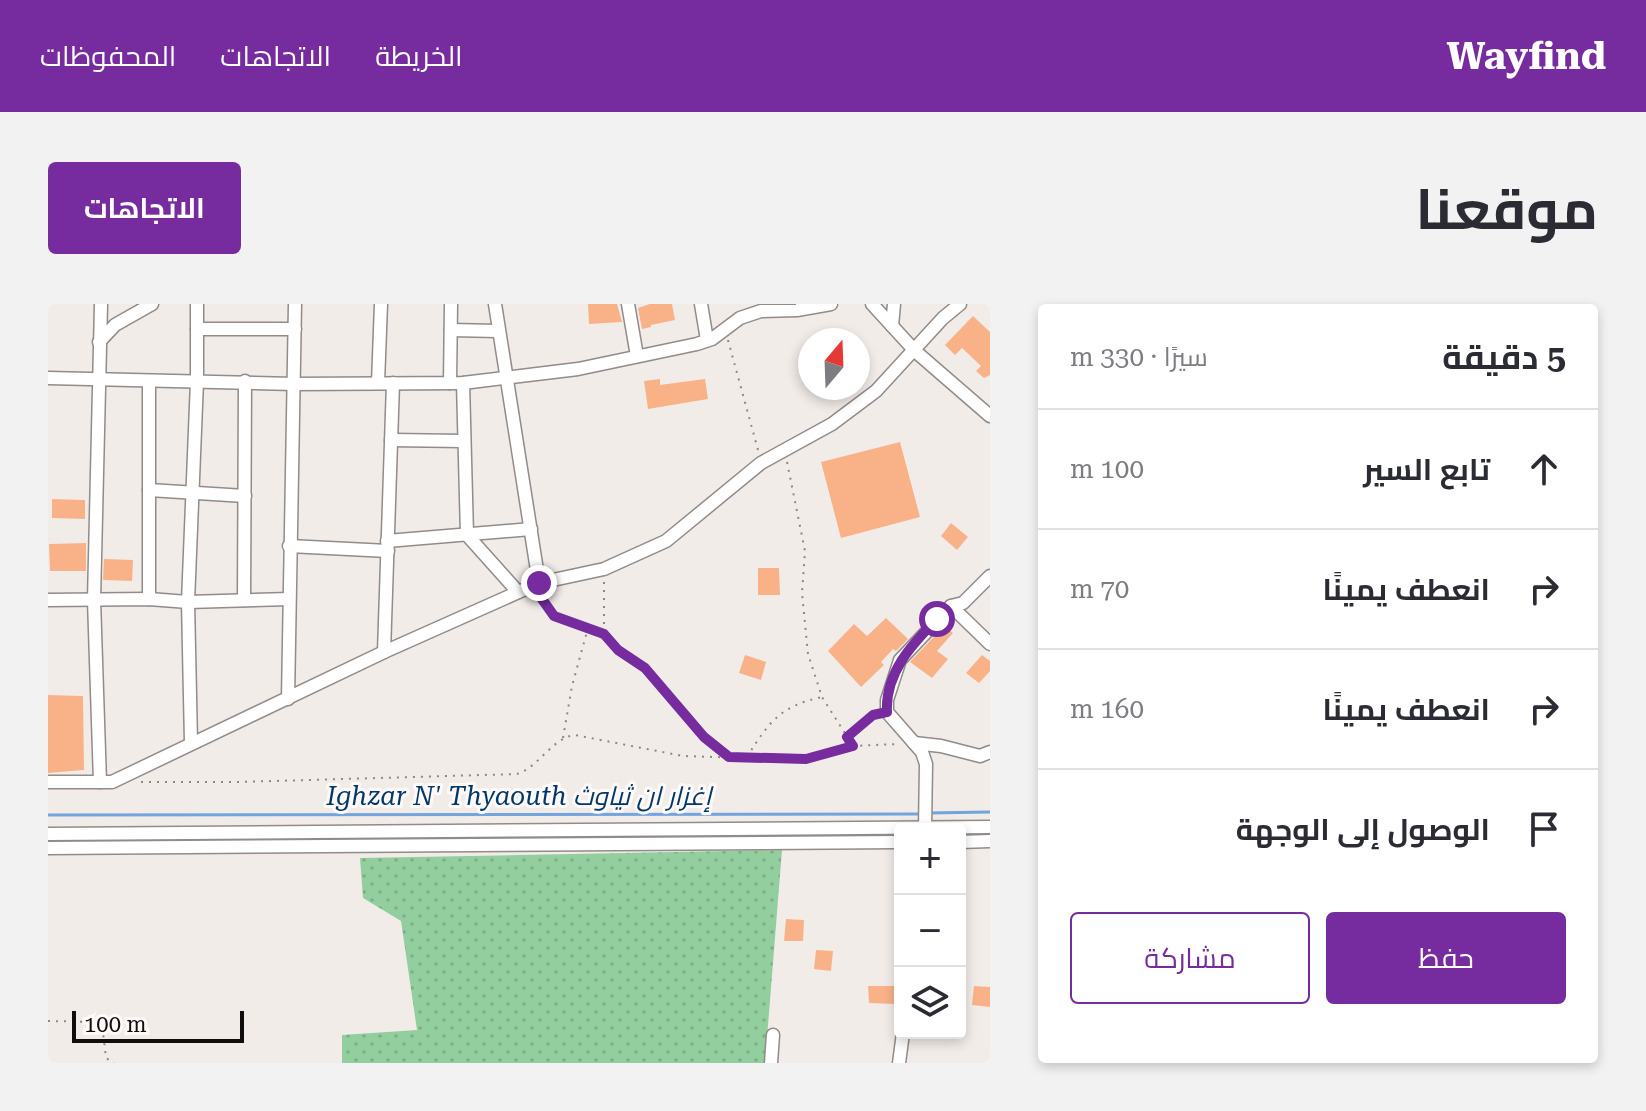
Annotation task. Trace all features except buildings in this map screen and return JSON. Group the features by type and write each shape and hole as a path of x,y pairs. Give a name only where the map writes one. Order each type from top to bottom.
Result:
{"street":[{"path":"101,304 94,600 106,782"},
{"path":"99,342 115,325 152,304"},
{"path":"191,743 188,602 197,304"},
{"path":"288,699 295,304"},
{"path":"378,383 381,304"},
{"path":"451,304 463,441 467,535 518,592"},
{"path":"495,304 539,583"},
{"path":"628,304 637,356"},
{"path":"701,304 707,340"},
{"path":"48,378 294,384 456,383 507,379 578,369 707,340 740,318 761,311 797,310 831,304"},
{"path":"872,304 915,351 990,416"},
{"path":"892,326 894,304"},
{"path":"942,304 943,318"},
{"path":"48,782 106,782 518,592 539,583 604,569 666,541 761,463 855,408 876,391 943,318 960,304"},
{"path":"197,329 295,329"},
{"path":"451,330 498,331"},
{"path":"149,381 149,599"},
{"path":"244,600 245,381"},
{"path":"384,652 393,383"},
{"path":"391,440 463,441"},
{"path":"149,490 245,496"},
{"path":"289,546 388,546 531,529"},
{"path":"925,823 926,764 922,752 887,712 887,700 900,660 951,606 963,603 990,576"},
{"path":"48,600 149,599 188,602 289,599"},
{"path":"951,606 990,644"},
{"path":"914,743 980,756 990,752"},
{"path":"48,834 894,825"},
{"path":"966,826 990,827"},
{"path":"966,842 990,841"},
{"path":"48,848 894,842"},
{"path":"771,1063 773,1035"},
{"path":"899,1063 902,1039"}],"path":[{"path":"726,329 761,463"},
{"path":"784,449 805,551 802,593 808,654 822,697 853,746"},
{"path":"604,569 604,634"},
{"path":"539,583 542,599 554,616 604,634 618,650 645,668 704,737 729,757"},
{"path":"563,739 572,686 588,628"},
{"path":"746,758 767,725 786,708 822,697"},
{"path":"847,737 873,715 887,712"},
{"path":"106,782 239,782 517,774 526,771 563,739 575,735 683,756 746,758 806,759 853,746 914,743"},
{"path":"48,1021 97,1022 103,1032 106,1058 114,1063"}],"green space":[{"path":"782,850 765,1063 342,1063 342,1035 417,1030 401,921 363,898 360,858"}],"waterway":[{"name":"Ighzar N' Thyaouth إغزار ان ثياوث","path":"928,813 990,812"},
{"name":"Ighzar N' Thyaouth إغزار ان ثياوث","path":"48,815 920,814"}],"route":[{"path":"539,583 542,599 554,616 604,634 618,650 645,668 704,737 729,757 806,759 853,746 847,737 873,715 887,712 887,700 900,660 937,619"}]}
